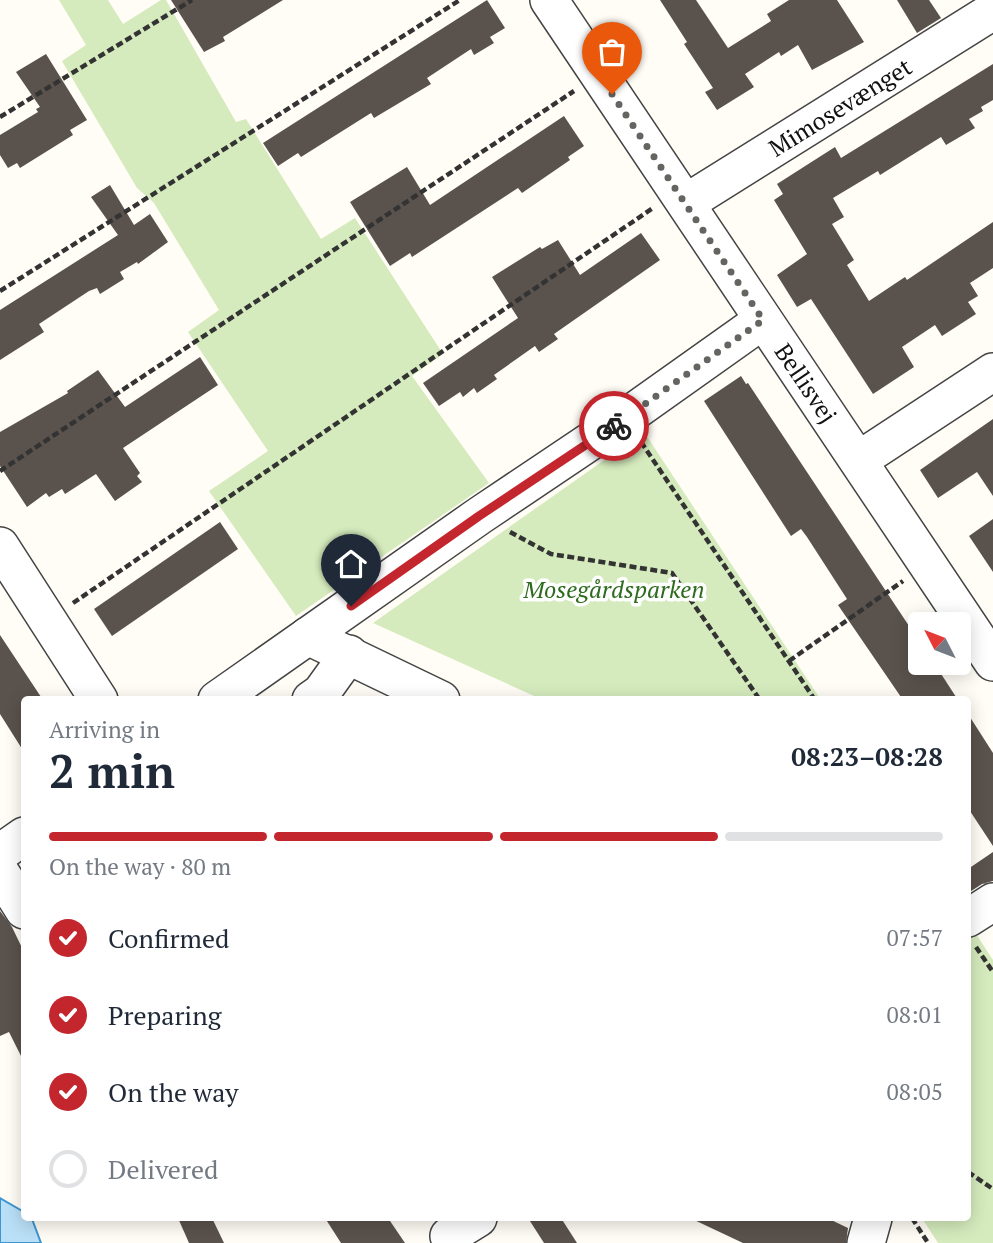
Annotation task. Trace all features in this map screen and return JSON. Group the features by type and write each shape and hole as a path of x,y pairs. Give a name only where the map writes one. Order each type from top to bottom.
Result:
{"street":[{"name":"Bellisvej","path":"549,0 993,662"},
{"name":"Mimosevænget","path":"682,197 993,11"},
{"path":"223,696 763,320"},
{"path":"859,460 993,372"},
{"path":"0,546 97,696"},
{"path":"308,636 433,696"},
{"path":"317,696 349,654"},
{"path":"0,853 21,838"},
{"path":"0,872 21,905"},
{"path":"971,930 993,902"},
{"path":"866,1243 872,1221"}],"path":[{"path":"0,117 192,0"},
{"path":"0,291 460,0"},
{"path":"0,471 599,74"},
{"path":"49,619 682,197"},
{"path":"625,418 812,696"},
{"path":"479,516 551,554 672,573 757,696"},
{"path":"789,661 928,563"},
{"path":"971,930 993,972"},
{"path":"971,1174 993,1189"},
{"path":"914,1221 929,1243"}],"green space":[{"path":"59,0 108,0 123,24 161,0 166,0 236,122 246,119 321,239 355,218 443,354 412,376 489,483 296,616 209,491 268,451 188,332 219,310 154,203 137,188 62,61 86,45"},
{"name":"Mosegårdsparken","path":"644,432 818,696 534,696 373,623"},
{"path":"971,927 993,960 993,1243 938,1243 924,1221 971,1221"}],"water":[{"path":"0,1198 21,1210 21,1221 33,1221 41,1243 0,1243"}],"building":[{"path":"171,0 283,0 223,37 225,41 204,52"},
{"path":"487,0 505,28 490,37 494,43 474,55 471,49 427,78 431,84 374,118 371,113 301,157 298,153 278,166 263,143"},
{"path":"660,0 696,0 728,48 771,21 767,14 789,0 837,0 864,42 812,70 798,45 781,56 779,52 745,74 754,87 717,110 705,92 713,88 684,44 687,42"},
{"path":"897,0 929,0 941,18 917,33"},
{"path":"46,54 87,120 70,130 73,135 20,168 17,163 8,168 0,155 0,135 38,112 36,109 40,107 16,72"},
{"path":"993,64 993,100 981,107 983,111 969,119 975,128 946,145 941,137 880,175 878,171 833,198 844,217 832,224 854,260 847,265 869,301 905,277 907,280 993,222 993,268 970,283 978,296 968,302 976,314 942,336 935,325 902,347 914,367 873,394 811,299 797,307 777,275 807,254 774,200 783,194 777,184 835,147 841,158"},
{"path":"564,116 584,146 568,157 570,160 522,193 518,188 412,257 410,253 390,266 350,202 407,167 430,205"},
{"path":"110,185 134,225 150,214 168,242 138,264 137,262 120,272 124,279 100,294 97,288 89,291 39,324 44,332 0,360 0,310 118,235 91,197"},
{"path":"641,233 660,260 554,334 558,339 539,352 535,346 494,375 497,379 477,393 474,388 463,397 460,392 439,406 423,383 518,318 492,277 540,247 542,249 558,240 580,275"},
{"path":"200,357 218,385 123,448 140,473 137,476 142,482 115,501 96,474 65,494 62,489 49,497 46,493 27,507 0,466 0,432 68,393 67,391 98,370 125,407"},
{"path":"741,376 908,624 908,676 942,676 955,696 900,696 838,605 847,599 807,537 801,529 791,536 704,401"},
{"path":"993,419 993,496 977,472 938,498 920,470"},
{"path":"993,519 993,572 969,536"},
{"path":"220,522 238,549 112,636 94,609"},
{"path":"0,635 40,696 21,696 21,747 0,714"},
{"path":"971,719 993,753 993,846 971,813"},
{"path":"993,852 993,881 971,891 971,867"},
{"path":"0,911 21,946 21,1056 9,1032 0,1036"},
{"path":"179,1221 213,1221 224,1243 189,1243"},
{"path":"327,1221 390,1221 405,1243 341,1243"},
{"path":"530,1221 563,1221 577,1243 544,1243"},
{"path":"696,1221 833,1221 848,1228 846,1243 743,1243"}],"way so far":[{"path":"612,94 763,320 614,426"}],"route":[{"path":"351,606 614,426"}]}
